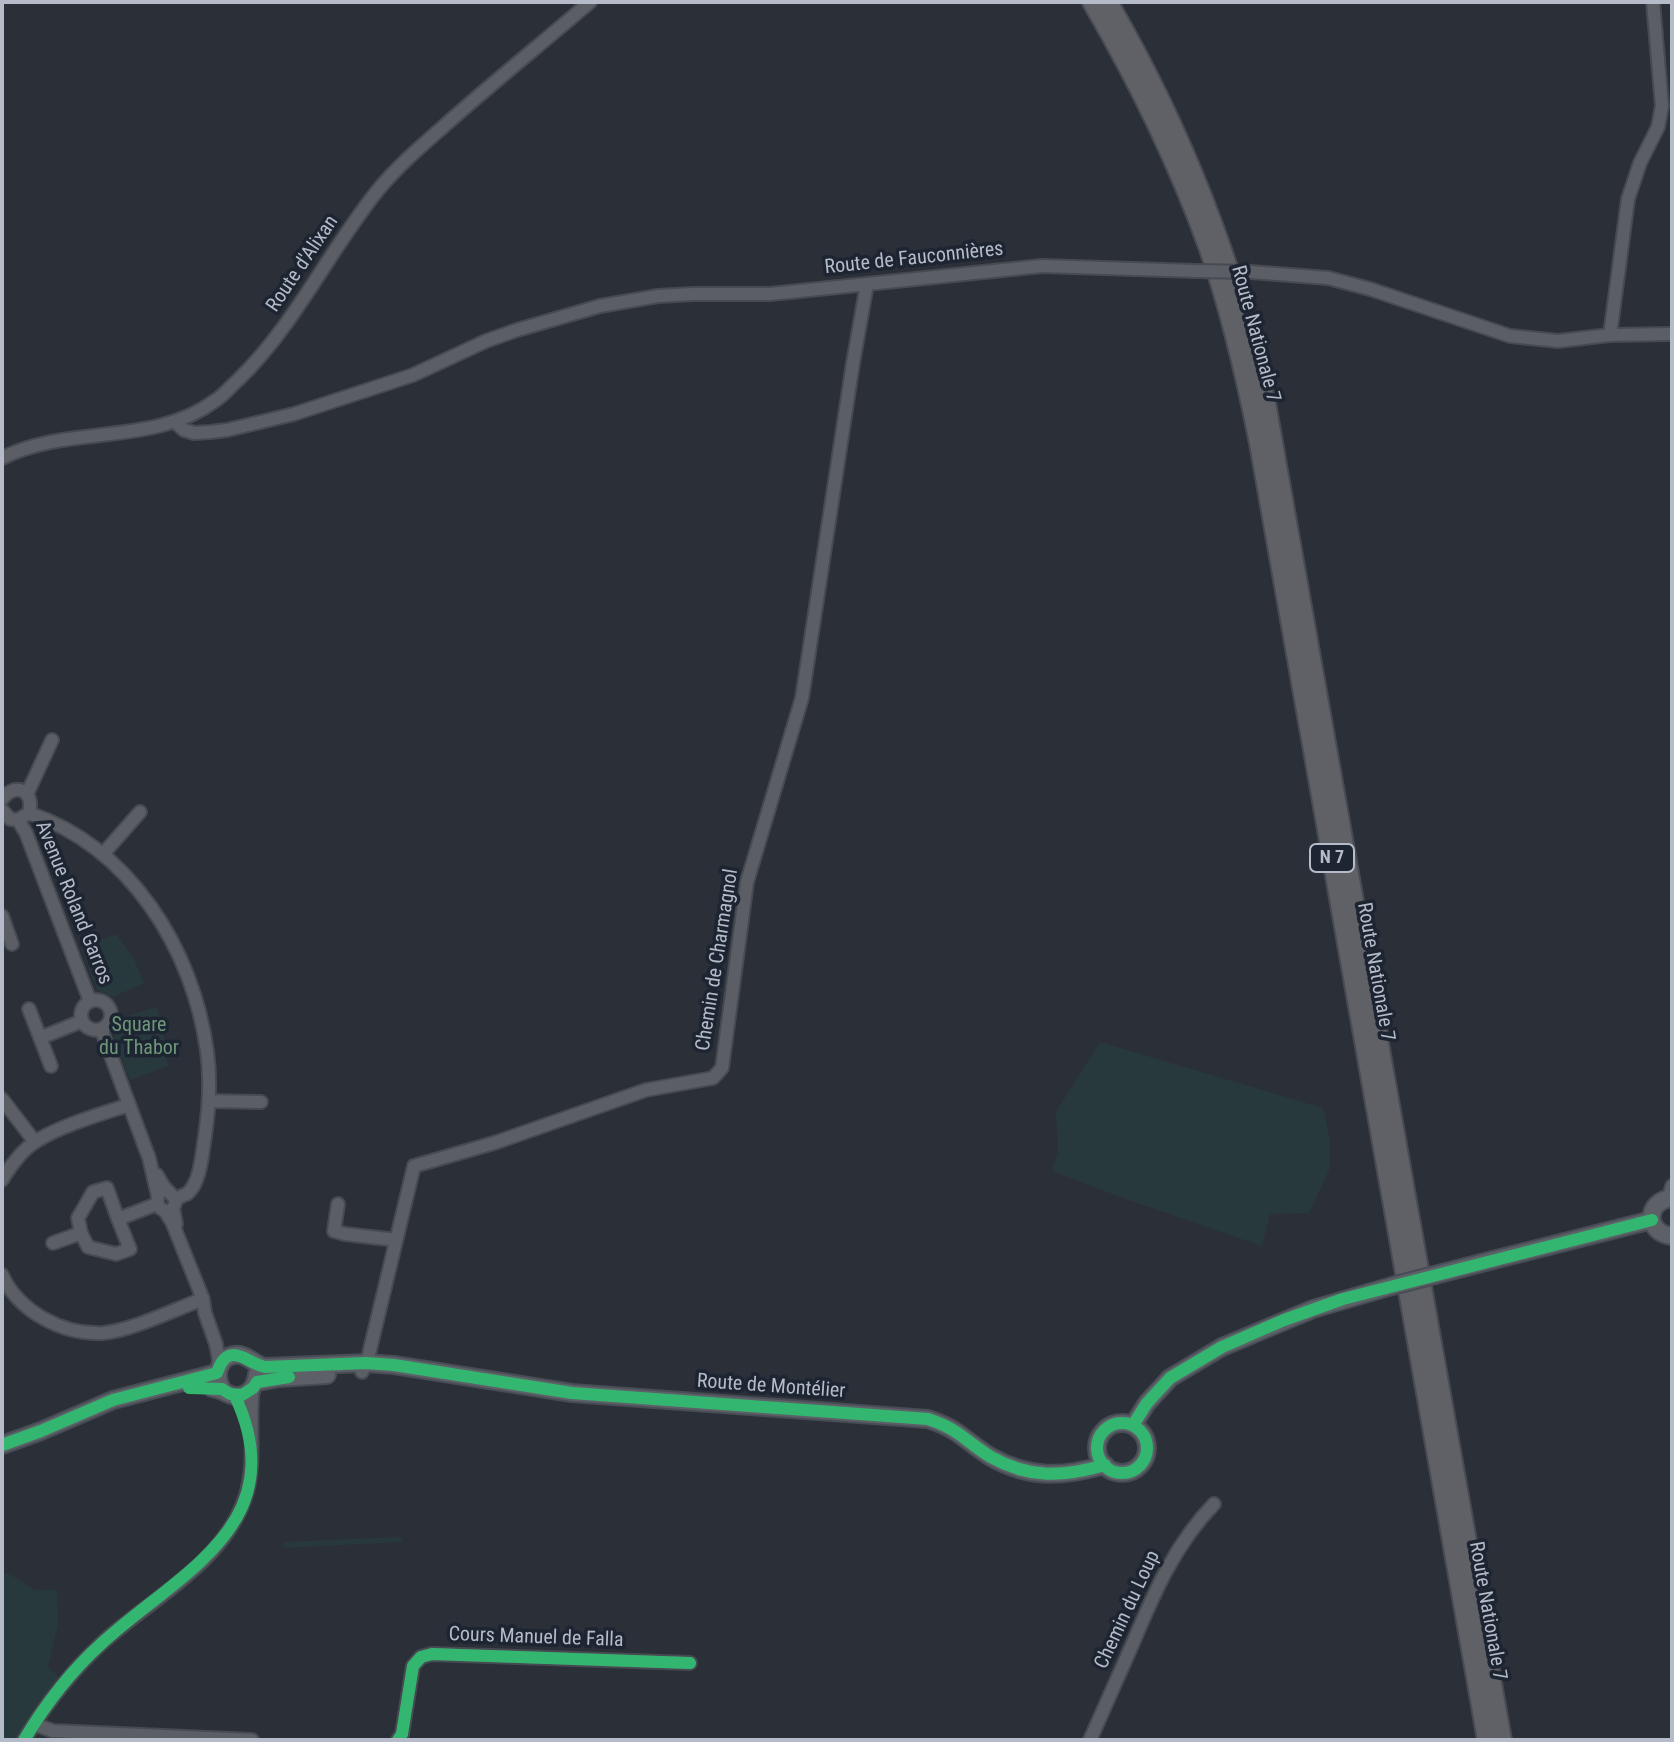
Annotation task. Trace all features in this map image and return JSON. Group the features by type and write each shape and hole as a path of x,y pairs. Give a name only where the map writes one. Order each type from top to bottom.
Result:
{"highway":[{"name":"Route Nationale 7","path":"1092,2 1136,80 1184,185 1210,252 1243,368 1259,443 1487,1740"},
{"name":"Route Nationale 7","path":"1108,2 1162,101 1208,207 1239,299 1266,403 1502,1740"}],"main road":[{"path":"1671,1194 1654,1208 1652,1220 1658,1231 1672,1236"},
{"path":"1133,1425 1147,1403 1170,1378 1222,1347 1313,1309 1652,1220"},
{"name":"Route de Montélier","path":"223,1380 229,1357 265,1367 420,1370 572,1393 928,1419 954,1430 992,1457 1025,1472 1063,1474 1105,1465"},
{"path":"248,1360 258,1376 255,1385"},
{"name":"Route de Montélier","path":"2,1445 113,1400 160,1388 223,1380 242,1395 255,1385 279,1378 364,1368"},
{"path":"1116,1423 1133,1425 1147,1444 1143,1460 1131,1471 1115,1472 1105,1465 1097,1447 1109,1426 1116,1423"}],"street":[{"name":"Route d'Alixan","path":"2,458 51,441 153,428 175,422 215,401 263,355 289,322 378,190 457,114 590,2"},
{"path":"1610,335 1628,199 1640,163 1658,127 1662,106 1653,2"},
{"name":"Route de Fauconnières","path":"175,422 184,430 194,433 210,432 294,414 413,375 517,330 600,306 658,296 770,294 1042,266 1251,272 1328,278 1510,336 1558,341 1610,335 1672,334"},
{"name":"Chemin de Charmagnol","path":"364,1368 414,1166 494,1143 646,1090 713,1078 722,1068 747,882 802,698 867,284"},
{"path":"2,799 13,790 27,794 52,740"},
{"name":"Avenue Roland Garros","path":"27,794 31,803 24,816 26,833 90,1001"},
{"path":"3,812 10,819 42,817 75,834 124,874 172,939 202,1021 209,1101 196,1181 186,1194 118,1219"},
{"path":"103,854 140,812"},
{"path":"2,916 12,944"},
{"path":"90,1001 103,1002 111,1010 109,1023 101,1029 90,1029 82,1021 81,1012 90,1001"},
{"path":"29,1009 51,1066"},
{"path":"40,1038 82,1021"},
{"path":"101,1029 203,1299 222,1341 248,1360"},
{"path":"2,1099 35,1142"},
{"path":"209,1101 261,1102"},
{"path":"2,1180 11,1164 50,1133 129,1105"},
{"path":"107,1188 118,1219 130,1249 116,1254 88,1247 78,1218 93,1192 107,1188"},
{"path":"338,1204 334,1231 396,1240"},
{"path":"53,1243 81,1233"},
{"path":"2,1275 6,1284 36,1315 60,1327 83,1332 106,1333 203,1299"},
{"path":"203,1299 223,1380 247,1425 251,1441"},
{"path":"27,1739 34,1724 99,1646 195,1568 227,1535 239,1513 248,1485 255,1385"},
{"name":"Chemin du Loup","path":"1090,1740 1155,1590 1183,1541 1214,1504"},
{"name":"Cours Manuel de Falla","path":"398,1740 402,1734 413,1666 421,1657 432,1654 690,1663"},
{"path":"34,1724 53,1731 252,1740"}],"green space":[{"name":"Square du Thabor","path":"116,934 134,959 144,983 113,997 97,990 81,947"},
{"name":"Square du Thabor","path":"157,1007 168,1066 130,1080 113,1037 124,1017"},
{"path":"1100,1042 1323,1108 1330,1140 1330,1168 1309,1213 1270,1214 1262,1246 1052,1171 1058,1153 1056,1112"},
{"path":"401,1537 400,1542 284,1548 283,1542"},
{"path":"2,1572 35,1590 57,1590 58,1624 48,1667 59,1677 33,1710 15,1740 2,1740"}],"cycle path":[{"path":"1133,1425 1147,1403 1170,1378 1222,1347 1284,1320 1343,1299 1652,1220"},
{"path":"2,1445 113,1400 217,1373 221,1363 232,1355 265,1367 366,1363 394,1365 572,1393 928,1419 953,1430 991,1457 1019,1469 1061,1474 1105,1465"},
{"path":"189,1388 222,1389 230,1394 242,1395 257,1382 289,1377"},
{"path":"24,1740 79,1665 193,1568 220,1541 240,1512 250,1479 250,1441 235,1396"},
{"path":"1122,1423 1139,1431 1147,1448 1139,1465 1122,1473 1105,1465 1097,1448 1105,1431 1122,1423"},
{"path":"398,1740 402,1734 413,1666 421,1657 432,1654 690,1663"}]}
